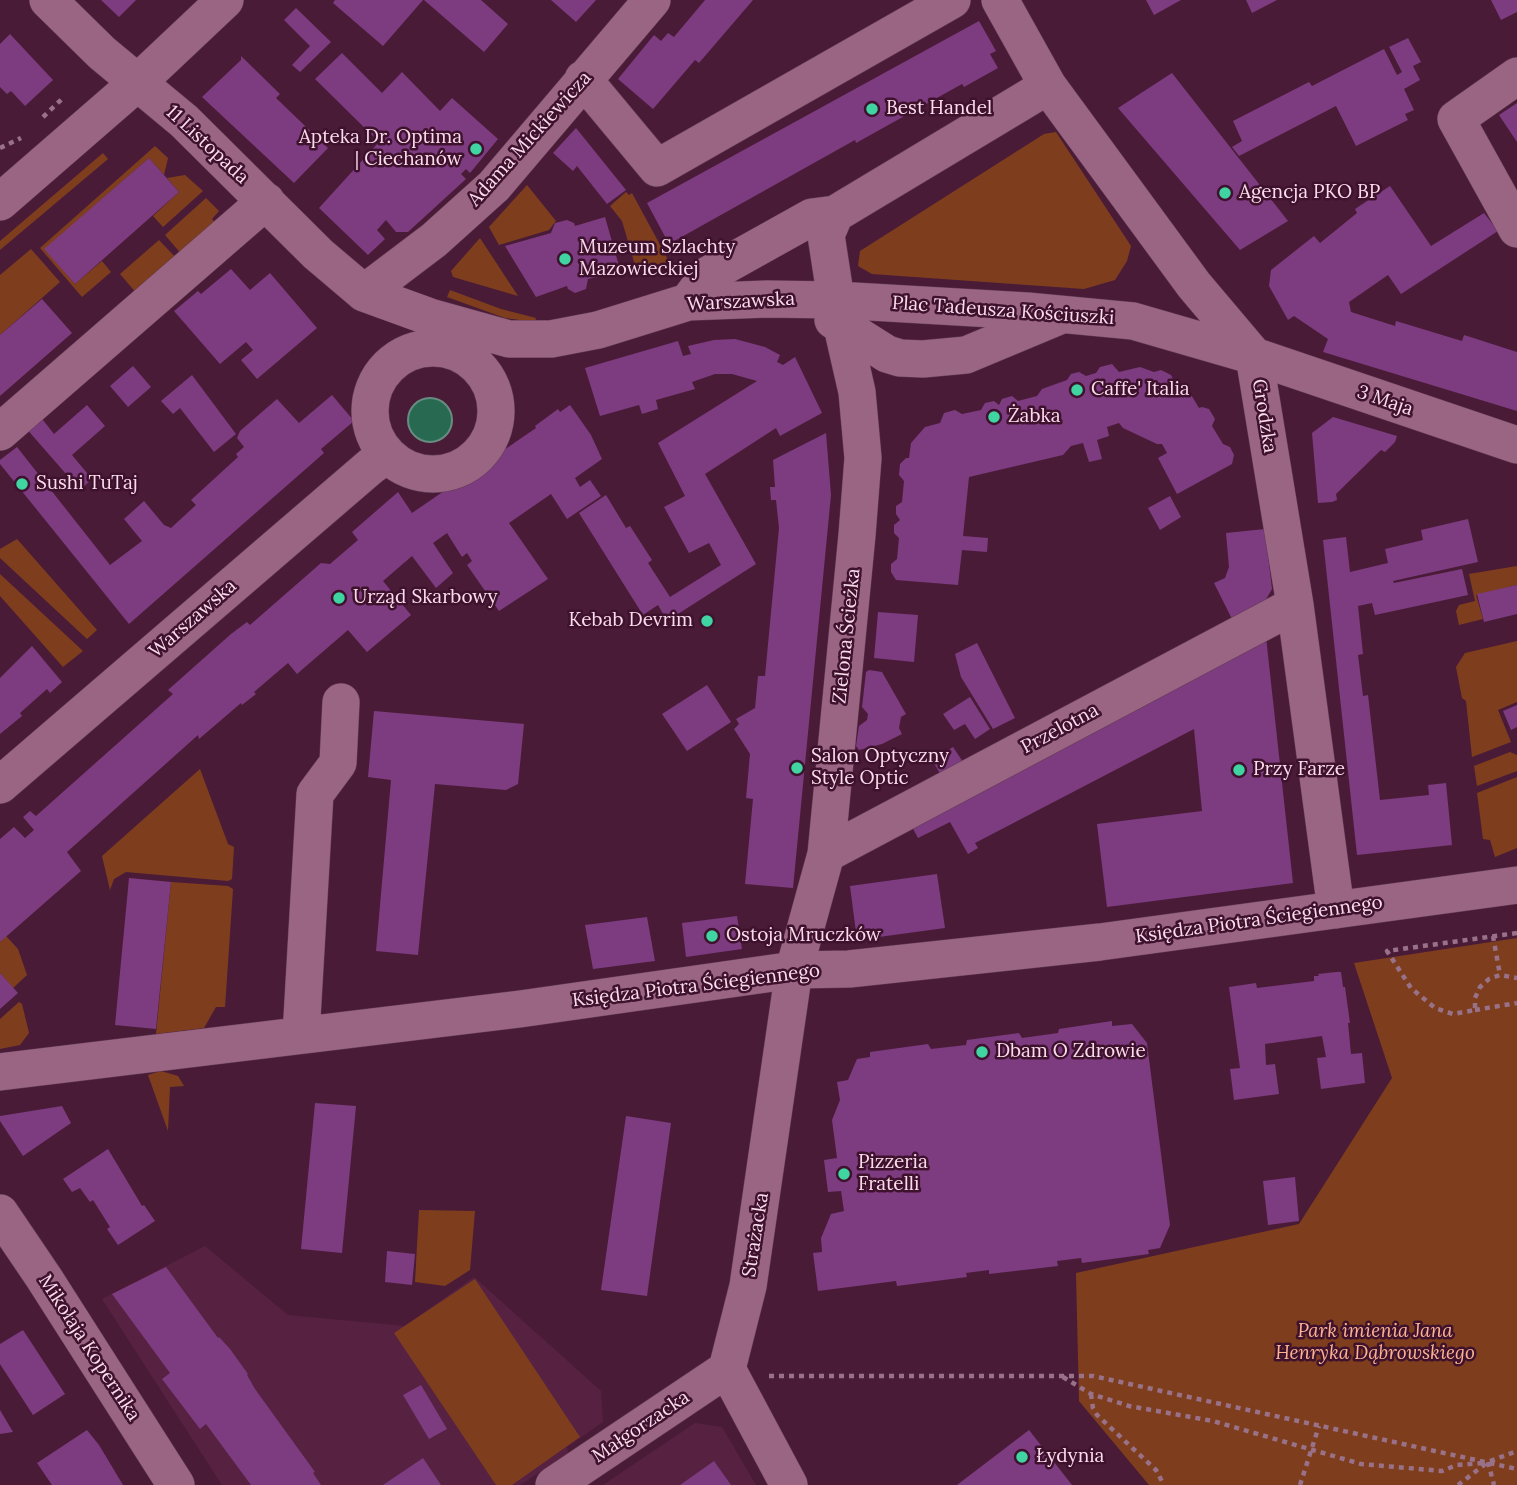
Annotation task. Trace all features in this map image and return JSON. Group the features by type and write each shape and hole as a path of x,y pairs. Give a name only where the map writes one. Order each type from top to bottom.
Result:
{"street":[{"name":"11 Listopada","path":"48,0 102,53 184,121 318,254 364,293"},
{"path":"0,202 137,83 225,0"},
{"name":"Adama Mickiewicza","path":"364,293 434,240 494,186 652,0"},
{"path":"583,79 657,168 953,0"},
{"name":"Grodzka","path":"1000,0 1048,86 1194,285 1254,356 1295,605 1336,910"},
{"path":"1517,76 1456,119 1517,229"},
{"path":"688,302 708,275 812,217 835,214 1048,86"},
{"path":"0,432 266,201"},
{"path":"835,214 826,235 829,309 871,346 900,358 966,355 1061,315"},
{"name":"Warszawska","path":"364,293 430,317 509,339 551,339 598,330 688,302 829,309"},
{"name":"Plac Tadeusza Kościuszki","path":"829,309 1014,310 1133,321 1254,356"},
{"name":"Zielona Ścieżka","path":"794,970 826,854 863,457 857,393 829,309"},
{"name":"3 Maja","path":"1254,356 1517,445"},
{"name":"Warszawska","path":"0,785 361,474 387,455"},
{"name":"Przelotna","path":"826,854 1295,605"},
{"path":"301,1035 315,794 338,762 341,702"},
{"name":"Księdza Piotra Ściegiennego","path":"0,1072 520,1009 794,970 849,969 1100,942 1517,885"},
{"name":"Strażacka","path":"727,1369 748,1286 794,970"},
{"name":"Mikołaja Kopernika","path":"0,1213 176,1485"},
{"path":"727,1369 789,1485"},
{"name":"Małgorzacka","path":"554,1485 727,1369"}],"path":[{"path":"38,122 64,97"},
{"path":"0,148 29,130"},
{"path":"1517,933 1387,951 1411,988 1435,1008 1453,1014 1517,1003"},
{"path":"1493,936 1500,975"},
{"path":"1475,1010 1475,998 1480,987 1489,979 1500,975 1517,978"},
{"path":"727,1369 758,1377 1093,1376 1517,1469"},
{"path":"1062,1376 1091,1394 1129,1406 1213,1421 1361,1464 1442,1471 1457,1465 1488,1462 1517,1451"},
{"path":"1091,1394 1097,1415 1156,1469 1164,1485"},
{"path":"1300,1485 1319,1426"},
{"path":"1458,1485 1488,1462"},
{"path":"1488,1462 1494,1485"}],"shaded area":[{"path":"430,398 445,405 452,420 445,435 430,442 415,435 408,420 415,405"},
{"path":"205,1246 288,1315 405,1326 474,1277 601,1391 603,1422 567,1447 568,1454 520,1485 222,1485 102,1299"},
{"path":"695,1423 722,1427 756,1485 603,1485"}],"green space":[{"path":"1056,132 1131,246 1127,261 1115,280 1084,289 872,274 858,266 860,251 1044,134"},
{"path":"155,146 168,158 164,175 149,158 45,249 75,284 102,261 111,272 82,297 40,248"},
{"path":"103,153 108,159 0,250 0,241"},
{"path":"185,175 203,191 163,227 153,216 179,192 167,178"},
{"path":"527,185 556,221 549,230 499,245 489,227"},
{"path":"626,192 629,195 632,193 672,267 637,272 622,221 610,206"},
{"path":"206,198 219,211 212,219 218,226 183,256 165,235"},
{"path":"480,238 518,296 453,277 451,271"},
{"path":"159,240 178,260 138,295 120,274"},
{"path":"31,249 60,282 0,335 0,275"},
{"path":"450,290 501,309 536,318 535,322 505,318 447,297"},
{"path":"17,539 97,630 87,639 0,558 0,549"},
{"path":"1517,566 1517,585 1476,595 1483,619 1459,625 1456,611 1459,605 1475,601 1469,574"},
{"path":"0,574 83,651 63,667 0,596"},
{"path":"1517,641 1517,702 1498,710 1511,742 1472,757 1466,701 1462,698 1456,667 1465,653"},
{"path":"1510,752 1517,755 1517,771 1477,786 1474,766"},
{"path":"200,769 228,844 234,847 232,879 228,881 126,872 114,879 110,890 102,856"},
{"path":"1517,777 1517,848 1495,857 1490,840 1483,839 1477,793"},
{"path":"171,882 228,886 233,889 225,1007 216,1007 204,1028 156,1034"},
{"path":"6,936 18,949 27,975 13,988 0,973 0,942"},
{"name":"Park imienia Jana Henryka Dąbrowskiego","path":"1517,938 1517,1485 1149,1485 1079,1401 1076,1273 1299,1224 1392,1078 1354,963"},
{"path":"19,1002 22,1004 29,1033 20,1045 0,1049 0,1019"},
{"path":"161,1071 178,1076 184,1086 170,1087 168,1131 148,1075"},
{"path":"419,1210 475,1211 470,1270 445,1286 415,1282"},
{"path":"475,1279 580,1437 512,1485 496,1485 394,1333"}],"building":[{"path":"101,0 136,0 119,17"},
{"path":"335,0 423,0 383,46 333,3"},
{"path":"424,0 481,0 508,24 484,52"},
{"path":"551,0 596,0 576,22"},
{"path":"705,0 753,0 699,63 695,60 653,109 618,79 654,35 661,41 668,33 674,37"},
{"path":"1146,0 1181,0 1154,15"},
{"path":"1246,0 1277,0 1252,13"},
{"path":"1491,0 1517,0 1517,12 1501,20"},
{"path":"296,8 331,42 300,72 292,65 310,46 284,20"},
{"path":"979,21 996,51 990,54 998,68 964,87 962,84 856,143 855,140 669,244 647,203"},
{"path":"10,34 53,80 25,106 11,91 7,94 0,87 0,44"},
{"path":"1408,38 1421,62 1413,66 1420,80 1404,89 1414,110 1405,114 1408,120 1356,146 1336,106 1239,156 1232,147 1242,141 1233,121 1309,82 1312,86 1384,49 1397,75 1402,72 1389,47"},
{"path":"342,53 382,93 402,72 440,111 452,98 498,139 470,173 466,169 461,174 466,179 408,232 396,232 386,220 377,230 385,239 368,255 319,208 379,142 315,79"},
{"path":"241,56 280,94 276,98 328,148 294,183 202,97 241,60"},
{"path":"1172,73 1288,221 1240,250 1118,108"},
{"path":"1517,103 1517,142 1499,115"},
{"path":"576,128 626,190 607,204 577,166 573,171 553,153"},
{"path":"149,158 179,192 75,284 44,249"},
{"path":"1390,186 1431,246 1484,213 1498,231 1401,294 1388,275 1349,302 1351,312 1395,326 1396,321 1462,341 1464,335 1517,352 1517,411 1323,352 1328,339 1294,316 1288,320 1269,286 1271,270 1314,236 1320,243 1357,213 1355,209"},
{"name":"Muzeum Szlachty Mazowieckiej","path":"605,217 621,273 588,279 586,289 575,293 567,286 536,297 505,246 551,233 555,223 567,220 575,226"},
{"path":"231,269 250,290 270,273 317,328 257,379 241,360 253,350 246,342 220,364 174,311 198,291 201,294"},
{"path":"42,299 72,333 0,396 0,335"},
{"path":"735,339 765,347 780,355 777,362 783,365 795,357 822,413 780,436 776,428 705,474 756,564 667,621 658,605 643,615 579,513 606,495 626,528 630,526 652,560 648,563 670,597 721,565 709,543 689,553 664,507 685,496 658,443 757,381 732,374 715,374 692,382 695,389 656,400 658,409 642,414 639,405 600,416 585,368 678,341 683,356 691,354 688,346 714,340"},
{"path":"1112,364 1119,372 1140,367 1154,372 1161,370 1187,388 1199,408 1209,409 1215,419 1212,426 1223,444 1230,447 1234,455 1232,464 1177,494 1158,458 1167,453 1162,444 1123,428 1119,423 1107,427 1109,436 1097,440 1102,459 1089,462 1083,443 1071,446 1063,455 969,477 963,536 988,538 987,552 962,550 958,585 896,580 891,572 891,564 897,559 899,538 894,533 894,525 900,520 896,514 896,506 902,502 904,481 899,475 900,464 909,458 911,443 925,427 940,423 944,413 955,410 962,414 981,410 985,403 994,401 999,405 1002,399 1012,396 1018,401 1037,396 1042,389 1067,380 1071,374 1079,372 1086,376 1096,373 1100,367"},
{"path":"133,366 151,387 128,407 110,386"},
{"path":"192,375 236,434 214,452 180,408 173,414 161,401"},
{"path":"332,395 354,421 321,449 324,453 129,624 0,464 0,460 17,447 110,565 142,541 124,519 144,501 164,525 171,528 196,505 191,500 238,457 236,454 244,447 237,438 240,431 277,399 299,423"},
{"path":"87,405 105,426 72,455 92,479 80,490 25,427 39,415 54,434"},
{"path":"570,405 591,435 602,459 575,478 580,487 590,480 601,496 567,519 551,494 509,523 548,579 499,611 467,565 472,561 467,553 462,557 447,533 433,543 453,573 436,588 412,556 383,581 411,615 367,652 348,630 297,674 288,663 254,692 256,694 242,705 241,703 199,739 198,735 67,852 81,871 0,942 0,839 14,827 25,838 34,830 23,817 30,811 36,816 173,694 168,690 231,634 247,622 250,625 321,563 330,564 358,540 352,532 398,492 412,513 536,428 535,426 558,409 560,412"},
{"path":"1333,417 1397,436 1385,452 1381,450 1336,494 1337,500 1318,503 1312,433"},
{"path":"826,433 831,495 793,888 745,884 753,799 746,798 750,754 734,729 739,724 736,719 755,708 758,676 765,676 779,528 776,500 771,500 770,487 775,487 773,460"},
{"path":"1170,496 1181,517 1160,530 1148,508"},
{"path":"1468,519 1478,562 1393,581 1394,583 1462,569 1468,595 1375,615 1372,603 1358,606 1363,654 1358,655 1363,696 1368,695 1380,800 1429,795 1428,785 1446,783 1452,845 1357,855 1323,540 1346,537 1350,572 1388,563 1385,549 1423,540 1421,530"},
{"path":"1265,529 1272,589 1264,603 1232,619 1214,583 1225,578 1229,567 1226,533"},
{"path":"1517,585 1517,614 1484,622 1477,594"},
{"path":"878,612 918,615 914,662 874,658"},
{"name":"Przy Farze","path":"1266,637 1293,883 1107,907 1097,824 1202,811 1194,729 975,843 978,848 968,854 950,822 918,838 910,823"},
{"path":"977,643 1015,718 993,729 961,677 955,654"},
{"path":"32,646 62,682 50,693 47,689 20,713 22,716 0,734 0,678"},
{"path":"866,672 882,672 906,714 901,717 899,728 902,734 882,744 859,750 856,746 859,726 867,720 868,714 862,707"},
{"path":"707,685 731,722 687,751 662,714"},
{"path":"970,697 990,729 975,739 965,724 954,730 943,714"},
{"path":"1517,705 1517,727 1511,730 1503,711"},
{"path":"374,711 524,724 518,784 506,790 435,784 418,955 376,951 391,780 368,777"},
{"path":"953,747 963,762 941,775 932,760"},
{"path":"937,874 945,928 857,940 850,886"},
{"path":"129,878 171,882 156,1029 115,1025"},
{"name":"Ostoja Mruczków","path":"737,916 742,949 686,957 682,923"},
{"path":"647,917 655,961 593,969 585,925"},
{"path":"1341,972 1350,1023 1351,1054 1362,1053 1365,1083 1321,1089 1317,1058 1326,1057 1322,1036 1265,1044 1266,1065 1275,1064 1279,1094 1234,1100 1230,1069 1240,1068 1229,987 1256,983 1257,988 1314,981 1314,976 1319,976 1318,974"},
{"path":"0,973 18,993 0,1009"},
{"path":"1112,1021 1112,1026 1132,1024 1147,1043 1170,1225 1160,1248 1148,1250 1149,1254 1082,1263 1081,1258 1057,1261 1058,1266 989,1274 989,1270 966,1273 967,1277 897,1286 896,1281 818,1291 813,1253 822,1252 821,1238 831,1214 844,1211 841,1191 828,1192 824,1160 837,1158 832,1120 840,1100 837,1082 848,1080 857,1059 870,1057 870,1052 928,1044 931,1049 966,1045 967,1040 1019,1033 1022,1038"},
{"path":"315,1103 356,1106 342,1253 301,1249"},
{"path":"62,1106 71,1123 23,1156 0,1121 0,1116"},
{"path":"626,1116 671,1123 647,1296 601,1290"},
{"path":"108,1149 142,1206 144,1205 155,1221 118,1245 93,1200 90,1202 80,1188 72,1192 63,1179"},
{"path":"1295,1177 1299,1221 1268,1225 1263,1181"},
{"path":"387,1251 415,1254 412,1285 385,1282"},
{"path":"166,1267 248,1374 255,1389 315,1472 313,1473 321,1485 251,1485 206,1424 200,1429 162,1379 170,1373 112,1294"},
{"path":"23,1330 65,1394 33,1415 0,1364 0,1344"},
{"path":"421,1385 447,1429 429,1439 403,1395"},
{"path":"0,1410 13,1432 0,1434"},
{"path":"87,1430 123,1485 52,1485 37,1463"},
{"name":"Łydynia","path":"1029,1430 1072,1485 957,1485"},
{"path":"423,1458 441,1485 383,1485"},
{"path":"714,1461 731,1485 680,1485"}],"place":[{"name":"Best Handel","path":"872,109"},
{"name":"Apteka Dr. Optima | Ciechanów","path":"476,149"},
{"name":"Agencja PKO BP","path":"1225,193"},
{"name":"Muzeum Szlachty Mazowieckiej","path":"565,259"},
{"name":"Caffe' Italia","path":"1077,390"},
{"name":"Żabka","path":"994,417"},
{"name":"Sushi TuTaj","path":"22,484"},
{"name":"Urząd Skarbowy","path":"339,598"},
{"name":"Kebab Devrim","path":"707,621"},
{"name":"Salon Optyczny Style Optic","path":"797,768"},
{"name":"Przy Farze","path":"1239,770"},
{"name":"Ostoja Mruczków","path":"712,936"},
{"name":"Dbam O Zdrowie","path":"982,1052"},
{"name":"Pizzeria Fratelli","path":"844,1174"},
{"name":"Łydynia","path":"1022,1457"}]}
